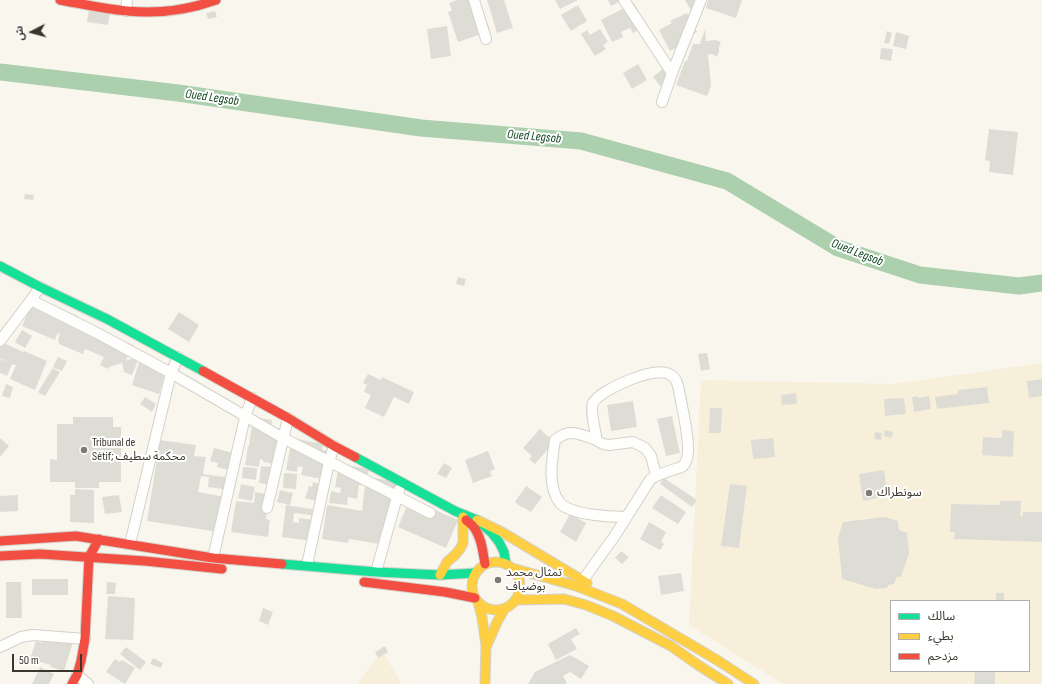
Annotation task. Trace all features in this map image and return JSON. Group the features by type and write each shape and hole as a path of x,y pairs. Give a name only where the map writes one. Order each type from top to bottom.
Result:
{"main road":[{"path":"60,0 126,11 166,11 208,3 216,0"},
{"path":"0,266 178,357 402,483 455,511 502,532 683,639 754,684"},
{"path":"455,511 476,529 485,564"},
{"path":"440,574 447,562 455,555 463,543 463,517"},
{"path":"359,581 430,590 476,600 484,607 490,609 498,610 511,605 515,600 520,587 519,580 516,573 509,566 500,542 477,520"},
{"path":"0,542 76,536 213,558 376,572 440,574 475,573"},
{"path":"74,679 81,661 85,639 89,557 99,539"},
{"path":"0,556 40,554 145,561 233,570"},
{"path":"484,684 486,646 482,617 472,586 472,579 479,568 485,564 499,562 576,586 622,604"},
{"path":"515,600 564,600 586,605 613,616 671,646 728,684"},
{"path":"486,646 504,608"}],"street":[{"path":"126,11 128,0"},
{"path":"474,0 486,39"},
{"path":"624,0 672,73"},
{"path":"662,102 701,0"},
{"path":"0,341 40,287"},
{"path":"31,300 97,333 171,373 283,438 430,513"},
{"path":"97,333 106,319"},
{"path":"130,544 171,373 178,357"},
{"path":"583,580 614,536 650,480 656,475 682,466 687,459 688,449 685,419 675,379 668,373 660,372 629,380 608,390 593,403 592,408 596,436 594,439"},
{"path":"213,558 245,417 252,398"},
{"path":"267,508 288,418"},
{"path":"626,517 597,515 571,510 561,504 552,484 551,474 555,440 562,434 575,433 609,445 633,442 645,448 650,456 656,475"},
{"path":"307,566 329,462 334,446"},
{"path":"376,572 402,483"},
{"path":"0,647 21,637 33,635 85,639"},
{"path":"74,679 88,684"}],"shaded area":[{"name":"سونطراك","path":"1042,363 1042,684 783,684 689,625 701,380 894,384"},
{"path":"382,651 402,684 357,684"}],"building":[{"path":"457,0 480,0 490,31 458,42 448,12 452,10 449,3"},
{"path":"487,0 504,0 513,28 497,33"},
{"path":"555,0 578,0 560,9"},
{"path":"608,0 623,0 611,6"},
{"path":"685,0 701,0 693,14"},
{"path":"708,0 742,0 736,18 706,8"},
{"path":"90,3 111,6 108,25 87,22"},
{"path":"634,3 646,26 633,33 630,28 621,32 623,37 612,42 601,20"},
{"path":"578,5 587,21 571,31 561,15"},
{"path":"215,11 217,17 208,19 206,13"},
{"path":"687,13 697,32 682,40 684,44 670,51 659,30 672,23 670,21"},
{"path":"447,26 451,56 431,59 427,29"},
{"path":"600,29 608,42 603,45 606,49 595,56 581,34 587,30 590,35"},
{"path":"705,29 706,41 715,40 721,42 717,57 712,54 708,55 711,86 707,96 676,85 693,44 700,44"},
{"path":"887,31 892,33 889,44 884,43"},
{"path":"896,32 909,36 906,49 893,46"},
{"path":"881,48 893,49 891,61 880,59"},
{"path":"669,63 678,73 661,87 653,77"},
{"path":"638,64 647,80 632,89 623,73"},
{"path":"989,129 1018,132 1013,175 989,172 990,161 985,160"},
{"path":"25,194 34,195 33,200 24,199"},
{"path":"458,277 466,279 464,286 456,284"},
{"path":"35,297 78,316 78,321 133,345 126,360 132,359 138,361 132,375 124,372 122,363 109,367 108,369 100,365 104,357 85,349 83,354 59,344 58,341 60,333 57,334 55,340 22,326"},
{"path":"179,312 199,325 189,342 168,329"},
{"path":"22,330 32,336 25,348 15,342"},
{"path":"2,342 47,361 35,390 10,379 16,365 12,364 7,376 0,373 0,359 9,362 0,358 0,347"},
{"path":"707,353 710,369 701,371 698,354"},
{"path":"141,356 168,365 159,394 132,385"},
{"path":"58,357 67,361 62,371 53,367"},
{"path":"53,368 60,372 45,396 38,392"},
{"path":"368,374 381,380 382,377 414,392 409,404 394,397 384,417 365,408 371,395 364,392 367,385 363,383"},
{"path":"1042,379 1042,396 1029,398 1027,381"},
{"path":"6,384 13,387 10,398 2,396"},
{"path":"987,387 989,403 937,409 935,397 958,394 958,390"},
{"path":"796,393 797,404 782,405 781,395"},
{"path":"918,396 918,398 929,396 931,409 914,412 912,397"},
{"path":"145,397 156,404 152,412 140,404"},
{"path":"904,398 906,414 885,416 884,399"},
{"path":"633,401 637,427 611,431 607,405"},
{"path":"710,408 722,408 721,433 709,433"},
{"path":"672,416 680,453 666,456 657,419"},
{"path":"73,417 113,417 113,427 121,427 121,482 99,482 99,488 75,488 75,482 50,482 50,459 57,460 57,424 73,424"},
{"path":"253,417 272,420 270,438 272,438 274,428 280,429 278,437 280,465 263,462 263,460 260,459 259,467 245,465"},
{"path":"540,429 554,442 535,464 529,459 532,456 523,448"},
{"path":"885,430 893,432 892,438 884,436"},
{"path":"1002,430 1014,431 1013,457 982,455 983,437 1002,438"},
{"path":"875,432 882,433 881,440 874,439"},
{"path":"0,438 9,446 0,457"},
{"path":"292,438 323,444 322,450 333,452 322,479 301,475 303,467 298,466 297,472 286,470"},
{"path":"773,438 775,457 753,459 751,440"},
{"path":"160,440 196,445 194,456 206,457 203,474 231,478 230,490 208,487 209,477 201,476 198,492 225,497 219,532 147,521"},
{"path":"214,448 233,453 229,470 217,467 218,463 210,461"},
{"path":"488,451 495,469 490,471 492,476 473,483 465,460"},
{"path":"444,463 452,468 446,478 437,474"},
{"path":"339,464 369,469 367,477 400,482 386,545 349,539 348,543 322,539 327,505 362,511 365,486 359,485 357,499 348,497 347,505 329,503 331,491 340,493 341,488 335,487"},
{"path":"261,466 273,467 270,485 259,483"},
{"path":"243,467 257,468 256,480 242,478"},
{"path":"884,470 888,496 863,501 859,474"},
{"path":"284,473 297,474 296,489 283,488"},
{"path":"664,478 697,500 692,507 660,484"},
{"path":"313,482 327,486 322,503 305,498 309,486 312,487"},
{"path":"241,484 255,487 252,501 238,498"},
{"path":"730,484 747,486 739,548 721,546"},
{"path":"526,486 542,497 531,512 515,502"},
{"path":"75,489 94,490 94,523 70,522 70,495 75,495"},
{"path":"280,490 293,493 290,505 277,502"},
{"path":"255,492 266,494 266,519 270,520 268,537 231,532 236,501 254,503"},
{"path":"18,495 18,511 0,512 0,496"},
{"path":"119,495 122,512 105,514 102,497"},
{"path":"661,495 686,512 678,524 652,508"},
{"path":"410,499 458,520 446,548 398,527"},
{"path":"1000,501 1021,501 1020,516 1023,516 1023,512 1042,512 1042,542 954,539 955,532 950,532 951,504 1000,505"},
{"path":"286,505 318,510 317,516 294,513 293,522 299,523 299,518 314,520 312,541 282,537"},
{"path":"570,514 586,523 576,542 560,532"},
{"path":"885,517 898,521 899,530 907,533 909,553 901,577 897,577 894,584 888,585 887,588 876,589 842,579 838,538 843,522"},
{"path":"649,522 666,532 661,542 664,544 660,550 640,539"},
{"path":"621,551 629,557 622,564 615,558"},
{"path":"681,573 684,591 661,595 658,576"},
{"path":"32,579 68,579 68,595 32,595"},
{"path":"6,582 21,582 22,618 6,618"},
{"path":"107,582 116,583 115,594 106,594"},
{"path":"996,593 1004,593 1004,600 996,600"},
{"path":"108,596 135,598 133,640 105,639"},
{"path":"263,608 273,612 268,625 259,621"},
{"path":"576,628 580,634 571,639 577,649 556,660 548,644"},
{"path":"45,633 73,642 64,671 50,667 51,665 30,659 36,641 42,643"},
{"path":"385,646 388,652 378,658 375,652"},
{"path":"126,647 146,662 140,670 120,654"},
{"path":"570,655 589,666 581,679 570,672 563,676 567,683 564,684 528,684 535,672"},
{"path":"153,658 163,663 161,668 150,664"},
{"path":"115,659 120,662 122,660 135,668 125,684 106,672"},
{"path":"40,667 54,674 49,684 32,684"},
{"path":"975,672 995,672 995,684 974,684"}],"waterway":[{"name":"Oued Legsob","path":"0,72 178,93 421,128 581,141 727,181 838,248 920,275 1019,286 1042,283"}],"traffic: fast":[{"path":"0,266 107,319 203,371"},
{"path":"355,457 455,511 477,520 491,532 499,542 504,552 506,564"},
{"path":"282,564 376,572 440,575 475,573"}],"traffic: slow":[{"path":"440,575 447,562 455,555 463,543 463,517"},
{"path":"477,520 502,532 587,583"},
{"path":"496,562 505,564 513,569 518,577 520,586 518,595 513,603 505,608 496,610 487,608 479,603 474,595 472,586 474,577 479,569 487,564 496,562"},
{"path":"512,568 576,586 622,604 717,660 754,684"},
{"path":"515,600 564,599 586,605 613,616 671,646 728,684"},
{"path":"478,602 482,617 486,646 485,684"},
{"path":"487,645 505,608"}],"traffic: jam":[{"path":"60,0 138,12 183,9 216,0"},
{"path":"203,371 355,457"},
{"path":"466,520 472,525 479,537 485,564"},
{"path":"0,541 76,536 213,558 282,564"},
{"path":"72,684 77,675 85,639 89,557 99,539"},
{"path":"0,556 40,554 145,561 222,569"},
{"path":"364,582 445,592 475,598"}],"place":[{"name":"Tribunal de Sétif; محكمة سطيف","path":"84,450"},
{"name":"سونطراك","path":"869,493"},
{"name":"تمثال محمد بوضياف","path":"498,580"}]}
